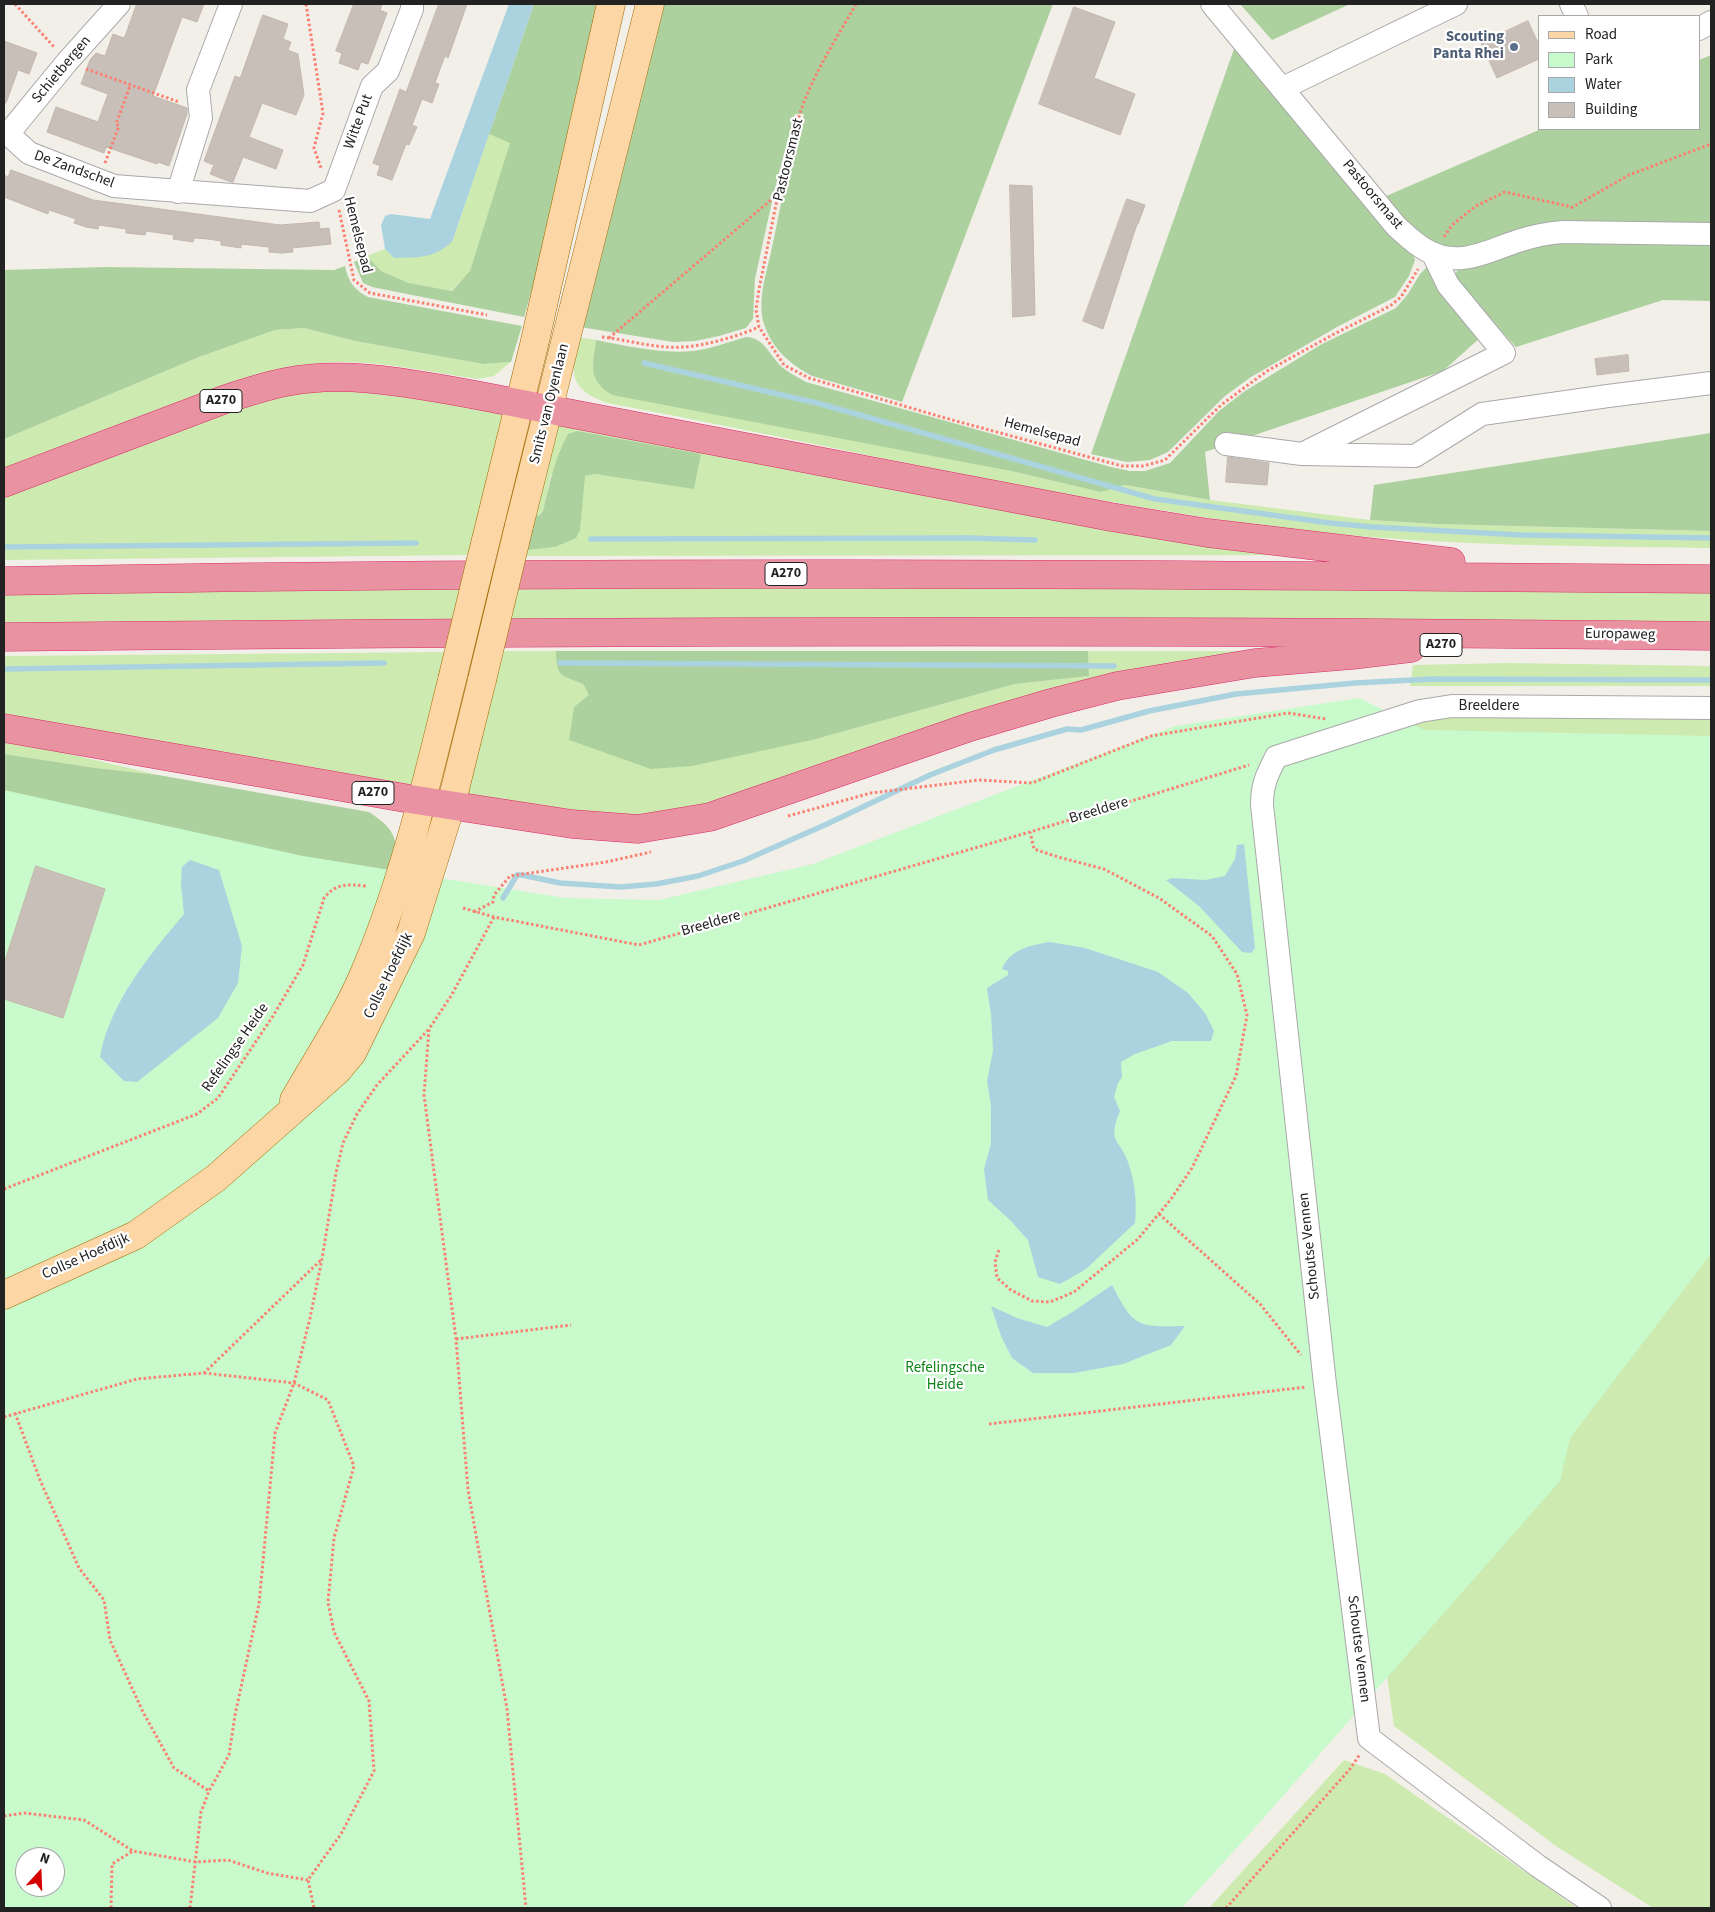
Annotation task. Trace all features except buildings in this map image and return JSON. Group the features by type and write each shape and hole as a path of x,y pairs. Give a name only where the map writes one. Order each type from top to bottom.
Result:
{"highway":[{"name":"A270","path":"4,483 223,400 286,382 346,377 386,380 474,393 549,409 1140,521 1208,532 1568,578"},
{"name":"A270","path":"4,581 198,577 783,574 1306,575 1711,579"},
{"name":"A270","path":"4,637 753,632 1529,634"},
{"name":"A270","path":"4,728 423,801 543,820 606,828 638,829 710,817 970,727 1051,703 1118,686 1255,663 1352,655 1529,634"},
{"name":"Europaweg","path":"1529,634 1711,636"}],"main road":[{"name":"Smits van Oyenlaan","path":"423,801 520,402 611,4"},
{"name":"Smits van Oyenlaan","path":"451,805 650,4"},
{"name":"Collse Hoefdijk","path":"283,1120 342,1019 363,976 405,864 423,801"},
{"name":"Collse Hoefdijk","path":"4,1295 136,1235 216,1178 337,1071 352,1053 411,933 451,805"}],"street":[{"name":"Schietbergen","path":"6,134 119,4"},
{"path":"178,192 201,118 198,90 230,4"},
{"name":"Witte Put","path":"334,190 372,86 388,71 412,4"},
{"name":"Pastoorsmast","path":"1212,4 1396,226 1425,250 1433,254 1450,259 1468,259 1545,233 1711,234"},
{"path":"1283,88 1456,4"},
{"path":"1700,28 1711,22"},
{"name":"De Zandschel","path":"6,134 29,154 114,186 310,201 334,190"},
{"path":"1302,454 1504,353 1448,286 1433,254"},
{"path":"1226,444 1302,454 1415,456 1482,414 1711,383"},
{"name":"Breeldere","path":"1276,757 1420,712 1452,706 1711,708"},
{"name":"Schoutse Vennen","path":"1276,757 1264,780 1262,805 1325,1384 1369,1738"},
{"path":"1369,1738 1538,1866 1600,1908"}],"path":[{"path":"15,4 67,62 180,103 199,103"},
{"name":"Hemelsepad","path":"306,4 323,113 314,148 322,172 334,190 354,280 370,294 487,316"},
{"name":"Pastoorsmast","path":"759,328 756,310 759,289 791,141 805,100 821,66 856,4"},
{"path":"99,180 119,126 116,124 130,86"},
{"path":"1545,233 1572,207 1630,175 1711,144"},
{"path":"608,338 780,192"},
{"name":"Hemelsepad","path":"759,328 784,365 809,378 945,418 1122,466 1143,466 1165,460 1222,405 1268,371 1336,333 1390,306 1401,297 1420,266 1433,254 1452,225 1476,206 1505,192 1572,207"},
{"path":"602,337 659,346 684,347 746,333 759,328"},
{"path":"781,818 871,793 979,780 1032,783 1151,736 1288,713 1327,719"},
{"name":"Breeldere","path":"463,908 494,917 639,945 1030,832 1276,757"},
{"path":"999,1250 995,1262 997,1278 1011,1290 1032,1301 1050,1302 1074,1292 1138,1239 1159,1214 1192,1168 1236,1076 1247,1015 1237,974 1212,936 1159,898 1104,869 1034,849 1030,832"},
{"path":"474,912 493,902 494,895 510,876 606,862 660,850"},
{"name":"Refelingse Heide","path":"4,1189 197,1114 218,1098 273,1016 303,965 324,898 330,891 339,886 349,884 366,886"},
{"path":"190,1908 201,1812 208,1791 229,1755 235,1715 259,1604 276,1433 294,1383 322,1259 336,1173 343,1143 357,1114 377,1085 430,1029 451,996 494,917"},
{"path":"430,1029 424,1096 456,1338 468,1490 507,1709 526,1908"},
{"path":"1159,1214 1260,1304 1325,1384"},
{"path":"204,1373 322,1259"},
{"path":"456,1338 571,1325"},
{"path":"4,1417 137,1379 204,1373 294,1383 328,1400 354,1466 334,1538 328,1602 334,1632 369,1701 374,1771 341,1834 308,1880 314,1908"},
{"path":"988,1424 1325,1384"},
{"path":"15,1413 40,1480 79,1568 104,1600 110,1640 143,1712 174,1768 208,1791"},
{"path":"1226,1908 1350,1769 1369,1738"},
{"path":"4,1816 24,1813 84,1820 133,1850 196,1862 228,1860 267,1873 308,1880"},
{"path":"111,1908 112,1864 133,1850"}],"green space":[{"path":"534,4 601,4 540,261 524,317 372,287 363,283 354,262 367,256 381,271 409,283 452,291 470,271 510,143 489,134"},
{"path":"660,4 1053,4 902,402 812,376 789,361 767,333 761,307 765,279 788,170 804,114 795,114 775,188 755,279 753,319 746,328 695,341 673,342 580,327"},
{"path":"1240,4 1350,4 1272,40"},
{"path":"1235,46 1412,253 1415,260 1409,276 1395,297 1337,327 1251,377 1225,396 1168,452 1150,460 1127,462 1091,454"},
{"path":"1711,55 1711,225 1459,247 1442,246 1421,237 1384,197 1539,130 1700,130 1700,60"},
{"path":"489,134 511,142 470,272 451,291 409,283 381,271 367,256 385,249 394,258 452,242"},
{"path":"1711,242 1711,301 1663,300 1516,347 1456,282 1455,274 1458,270 1538,243"},
{"path":"345,266 352,284 368,297 522,326 511,362 483,364 355,341 304,328 275,330 199,357 4,439 4,270 106,267 334,270"},
{"path":"1427,267 1481,337 1443,371 1205,452 1210,500 1125,485 1101,492 1011,471 612,395 595,378 593,365 596,340 644,349 681,352 706,349 746,337 752,338 758,340 782,367 806,382 1111,467 1130,471 1145,471 1170,463 1219,411 1245,391 1322,344 1396,308"},
{"path":"304,328 355,341 483,364 511,362 494,376 478,379 399,366 359,362 295,366 227,385 4,469 4,439 199,357 275,330"},
{"path":"577,337 596,340 593,367 1101,492 1125,485 1210,500 1370,520 1435,524 1711,531 1711,548 1518,545 1372,537 1249,524 1059,493 607,403 585,392 575,378 574,360"},
{"path":"349,386 506,410 472,555 4,560 4,492 236,405 291,392"},
{"path":"555,423 1336,555 526,556 527,550 555,547 580,530 584,476 595,474 694,488 701,454 551,475 543,511 540,515 536,516 534,512"},
{"path":"577,431 701,454 694,489 595,474 585,476 580,530 576,538 555,547 527,550 536,516 540,515 543,511 559,452 568,434"},
{"path":"1711,433 1711,531 1435,524 1370,520 1374,485"},
{"path":"376,585 1711,590 1711,626 4,627 4,590"},
{"path":"504,651 556,651 557,666 561,674 583,684 589,695 816,739 1015,684 1089,676 1088,651 1292,651 841,764 645,822 469,795 465,791 489,690 494,691"},
{"path":"556,651 1088,651 1089,676 1015,684 816,739 692,766 651,769 569,740 574,707 589,695 583,684 561,674 557,666"},
{"path":"447,652 418,788 4,717 4,656"},
{"path":"1508,663 1711,666 1711,686 1410,686 1413,665"},
{"name":"Refelingsche Heide","path":"1359,698 1424,730 1711,736 1711,1254 1570,1438 1560,1481 1182,1908 4,1908 4,790 303,856 565,898 659,900 813,864 1175,726"},
{"path":"1711,714 1711,1908 1653,1908 1556,1846 1394,1726 1267,807 1425,717"},
{"path":"4,740 27,744 158,775 4,754"},
{"path":"4,754 158,775 369,812 392,833 395,839 397,864 4,1180"},
{"path":"1344,1760 1385,1774 1577,1908 1209,1908"}],"water":[{"path":"509,4 534,4 452,242 438,252 425,256 394,258 385,249 381,225 385,216 391,214 430,219"},
{"path":"1244,844 1255,948 1251,953 1242,952 1199,906 1166,880 1173,878 1205,880 1225,876 1235,859 1237,845"},
{"path":"190,860 219,870 242,946 238,983 218,1018 137,1082 124,1081 100,1057 105,1037 112,1017 133,981 184,914 181,884 182,867"},
{"path":"1050,942 1085,948 1158,972 1188,993 1205,1013 1214,1031 1211,1041 1172,1041 1135,1054 1121,1062 1122,1077 1114,1097 1120,1111 1114,1130 1116,1141 1126,1156 1133,1179 1136,1201 1135,1223 1086,1269 1060,1284 1038,1277 1028,1240 988,1200 984,1169 991,1144 991,1106 987,1081 993,1051 991,1014 987,988 1008,975 1008,971 1002,969 1016,952"},
{"path":"1112,1285 1126,1310 1139,1322 1156,1326 1185,1326 1171,1345 1123,1364 1074,1373 1033,1373 1012,1358 1001,1336 991,1306 1017,1318 1047,1327"}],"waterway":[{"path":"644,363 821,404 1155,499 1372,527 1522,535 1711,538"},
{"path":"591,539 969,538 1035,540"},
{"path":"4,547 416,543"},
{"path":"4,669 384,663"},
{"path":"560,663 1114,666"},
{"path":"503,898 517,875 560,883 621,887 656,884 698,876 743,861 930,775 994,750 1067,729 1081,730 1149,711 1236,694 1355,683 1433,679 1711,680"}],"place":[{"name":"Scouting Panta Rhei","path":"1514,47"}]}
